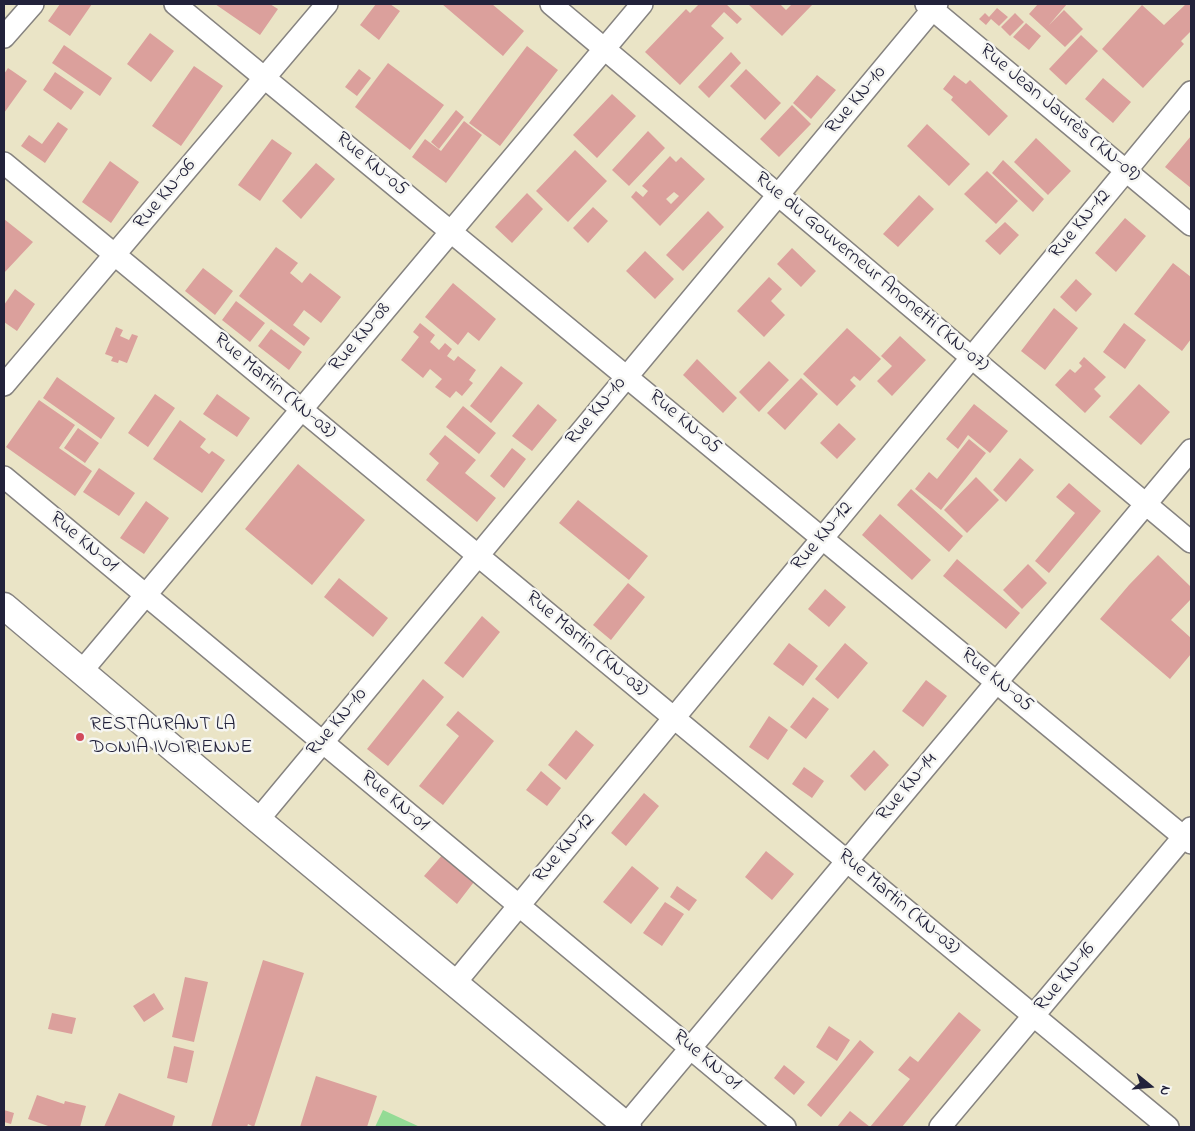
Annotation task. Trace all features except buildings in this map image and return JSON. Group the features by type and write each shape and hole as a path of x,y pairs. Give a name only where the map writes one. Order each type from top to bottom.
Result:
{"street":[{"path":"4,37 32,4"},
{"name":"Rue KN-05","path":"175,4 997,682 1189,836"},
{"name":"Rue KN-06","path":"4,385 327,4"},
{"name":"Rue du Gouverneur Anonetti (KN-07)","path":"551,4 1191,542"},
{"name":"Rue KN-08","path":"80,672 642,4"},
{"name":"Rue Jean Jaurès (KN-09)","path":"932,6 1191,225"},
{"name":"Rue KN-10","path":"258,820 778,195 932,6"},
{"name":"Rue KN-12","path":"455,983 1191,92"},
{"name":"Rue Martin (KN-03)","path":"4,163 1168,1127"},
{"name":"Rue KN-14","path":"627,1126 690,1048 1191,450"},
{"name":"Rue KN-01","path":"4,477 785,1127"},
{"path":"4,606 80,672 627,1126"},
{"name":"Rue KN-16","path":"940,1127 1189,836"}],"green space":[{"path":"383,1110 420,1127 375,1127"}],"place":[{"name":"RESTAURANT LA DONIA IVOIRIENNE","path":"80,737"}]}
